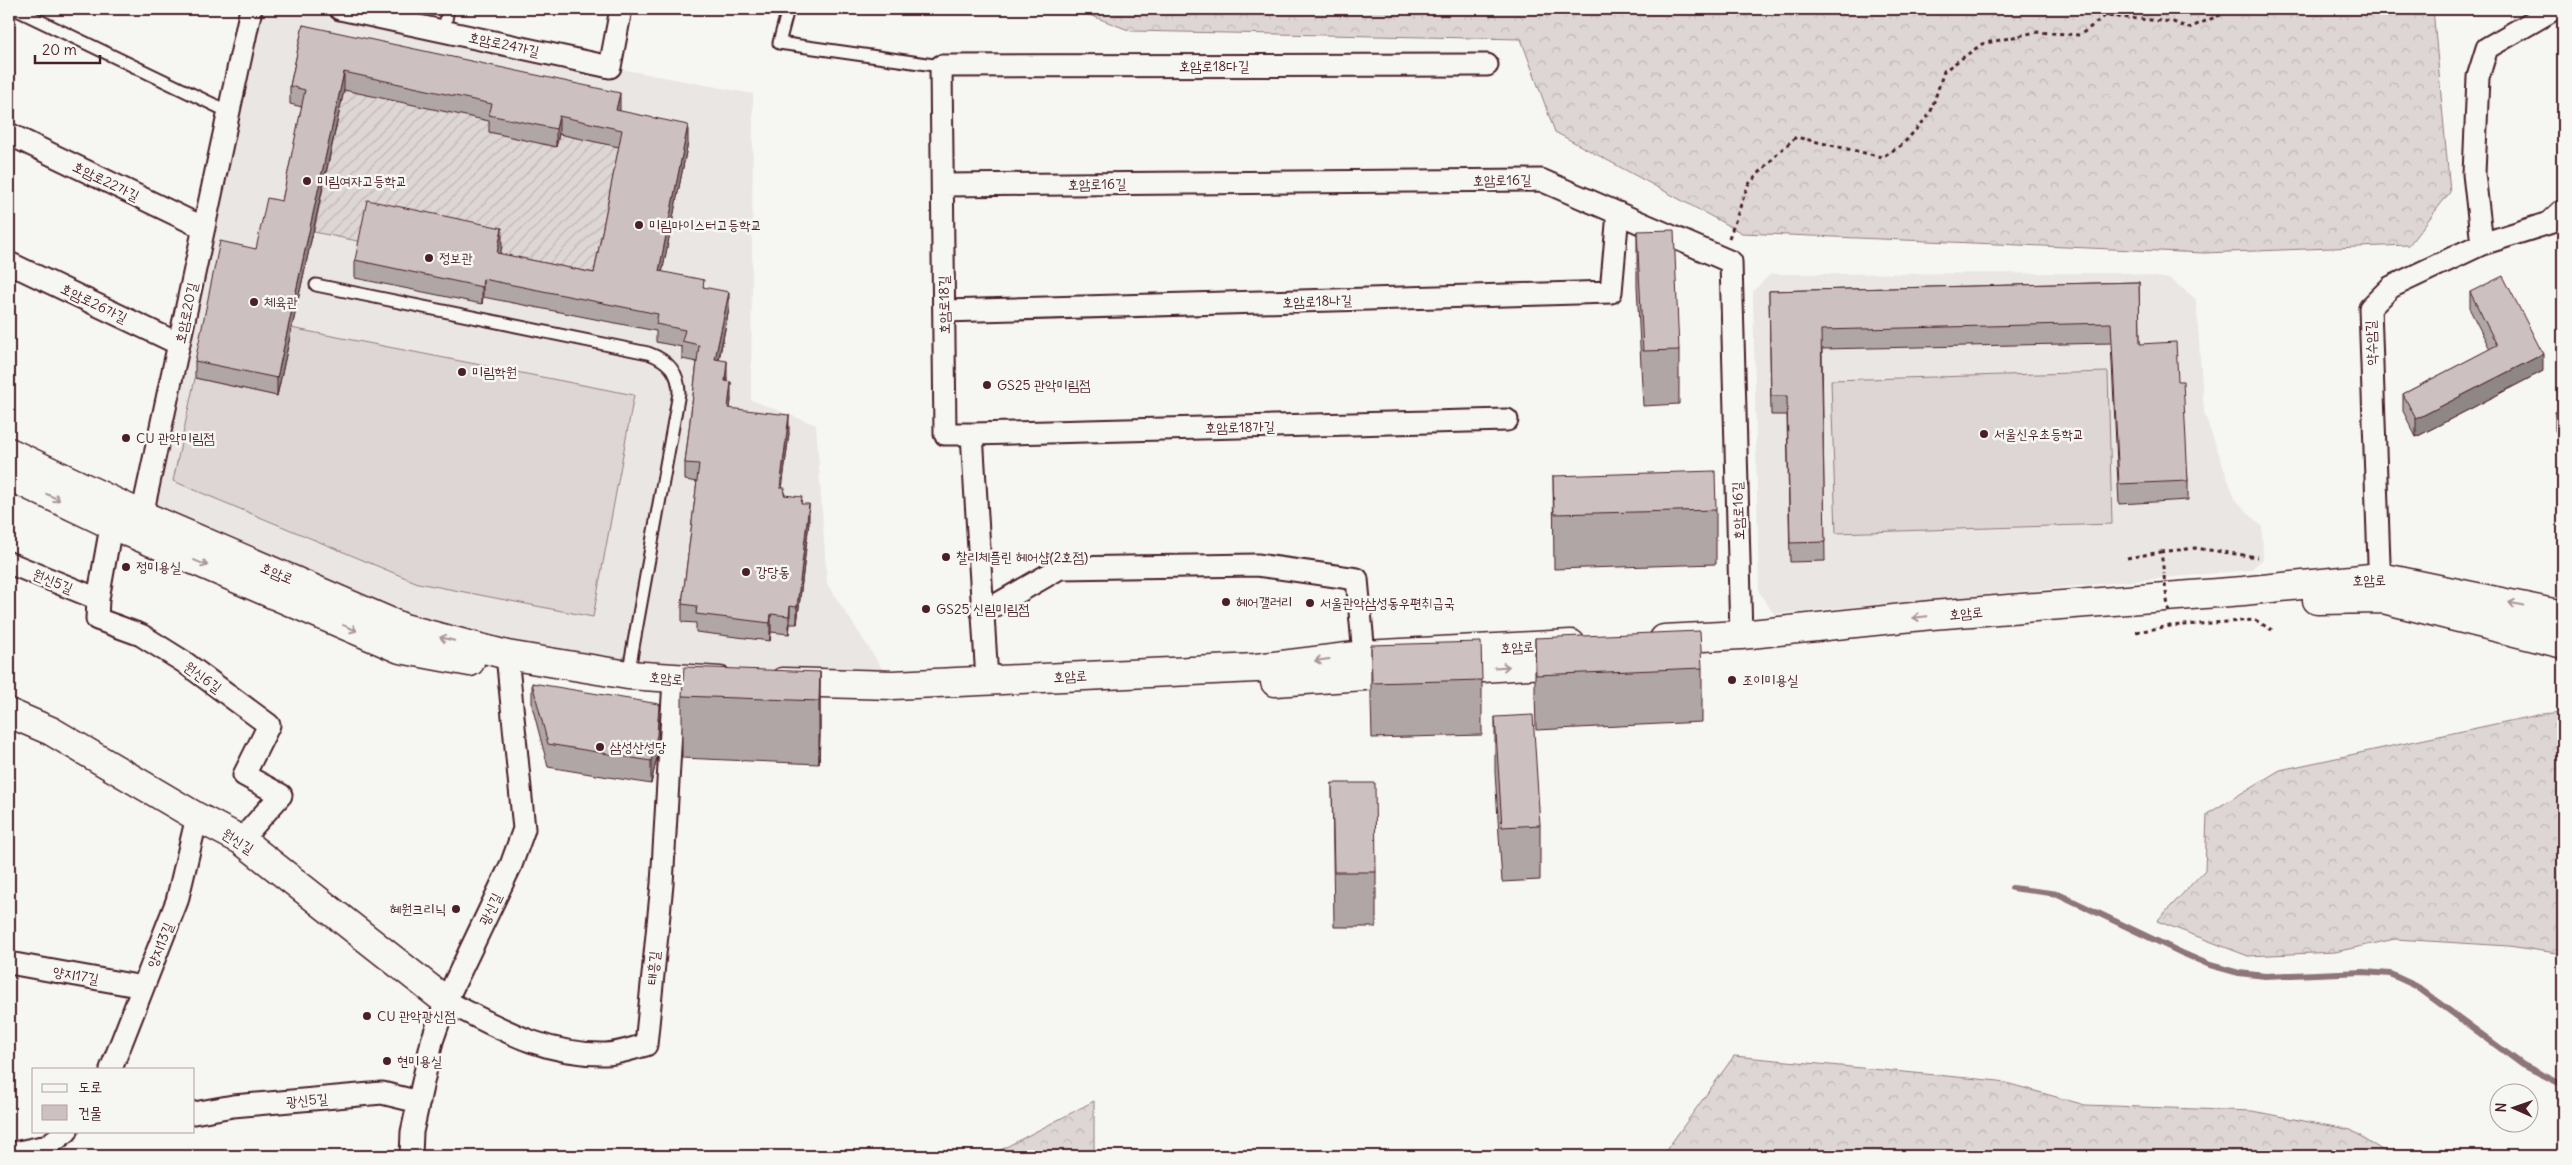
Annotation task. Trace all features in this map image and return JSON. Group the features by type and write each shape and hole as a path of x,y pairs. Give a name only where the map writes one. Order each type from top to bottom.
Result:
{"main road":[{"name":"호암로","path":"9,452 114,513 142,515 404,628 508,662 628,675 674,684 750,687 906,698 1315,680 1591,652 1364,655 1256,668 893,685 750,687"},
{"path":"9,476 114,513 400,649 674,684"},
{"name":"호암로","path":"2380,588 1806,646 1645,649 1741,635 1932,615 2243,591 2380,588 2563,615"},
{"path":"2380,588 2563,644"},
{"name":"원신길","path":"9,713 51,731 197,818 241,840 446,1001"}],"street":[{"name":"호암로20길","path":"142,515 251,9"},
{"name":"호암로24가길","path":"346,9 610,67 621,9"},
{"path":"2482,244 2474,174 2478,77 2488,48 2553,10"},
{"name":"호암로18다길","path":"941,66 1487,65"},
{"name":"호암로18길","path":"941,66 945,434 972,434"},
{"name":"호암로22가길","path":"9,134 204,228"},
{"name":"호암로16길","path":"943,185 1541,180 1731,262 1741,635"},
{"name":"약수암길","path":"2380,588 2370,308 2391,287 2482,244 2549,223 2563,210"},
{"name":"호암로18나길","path":"944,311 1610,292 1618,213"},
{"name":"호암로26가길","path":"9,263 179,344"},
{"name":"호암로18가길","path":"972,434 1507,420"},
{"path":"972,434 987,680"},
{"name":"원신6길","path":"114,513 98,599 97,619 141,636 269,725 244,775 282,795 241,840"},
{"name":"원신5길","path":"9,563 98,599"},
{"path":"982,613 1060,568 1257,565 1357,579 1364,655"},
{"name":"광신길","path":"411,1156 412,1132 432,1041 446,1001 511,865 524,829 508,662"},
{"name":"태흥길","path":"446,1001 521,1040 564,1051 607,1054 646,1045 662,884 674,684"},
{"name":"양지13길","path":"111,1068 177,901 197,818"},
{"name":"양지17길","path":"9,963 143,987"},
{"name":"광신5길","path":"195,1113 234,1106 382,1093 419,1102"},
{"path":"9,1154 47,1151 70,1132"}],"lane":[{"path":"15,9 229,112"},
{"path":"444,31 448,9"},
{"path":"788,9 779,43 941,66"},
{"path":"316,285 648,353 660,358 671,367 677,378 679,393 628,675"}],"path":[{"path":"1722,258 1748,185 1796,137 1882,157 1903,144 1930,114 1944,71 1982,44 2036,32 2080,35 2105,16 2173,22 2189,28 2220,15 2225,9"},
{"path":"2127,558 2195,548 2257,557"},
{"path":"2161,553 2169,616"},
{"path":"2136,632 2170,626 2255,620 2272,630"}],"shaded area":[{"name":"미림학원","path":"251,9 340,9 610,67 753,94 751,400 816,425 827,584 893,685 507,655 142,515"},
{"name":"서울신우초등학교","path":"2129,273 2170,279 2196,299 2204,413 2235,499 2262,527 2263,559 2250,570 1774,614 1759,592 1753,291 1771,274"}],"green space":[{"path":"1074,9 2433,9 2450,192 2409,245 2204,253 1742,233 1555,132 1521,39 1131,31"},
{"path":"333,87 492,121 489,132 556,146 559,134 626,148 594,290 314,232 339,113"},
{"path":"291,328 634,395 593,617 418,583 173,481 195,378 277,396"},
{"path":"2108,372 2112,524 1836,533 1831,380"},
{"path":"2563,712 2563,954 2509,946 2395,939 2335,952 2248,956 2157,921 2205,870 2207,814 2280,770 2542,714"},
{"path":"1734,1056 1999,1081 2085,1105 2252,1111 2351,1130 2391,1156 1662,1156"},
{"path":"1094,1101 1094,1156 989,1156"}],"building":[{"path":"303,25 620,93 616,110 688,125 659,271 704,280 703,287 729,292 715,359 727,361 725,381 731,382 728,408 789,415 780,488 785,488 784,495 802,497 801,504 809,504 797,607 790,606 789,616 771,614 770,623 696,614 697,606 682,604 699,464 685,463 699,345 682,341 685,330 656,324 658,314 483,279 482,287 355,260 367,200 502,228 497,253 594,273 622,130 559,116 556,129 489,115 492,104 344,72 277,378 195,361 220,241 256,249 267,198 282,201 305,90 290,86"},
{"path":"1674,230 1679,350 1643,351 1637,231"},
{"path":"2503,276 2543,354 2416,419 2403,394 2497,345 2470,292"},
{"path":"2139,282 2140,344 2176,342 2178,381 2183,381 2188,481 2119,484 2111,323 1821,330 1825,542 1790,543 1787,396 1771,396 1769,291"},
{"path":"2563,408 2563,428 2555,412"},
{"path":"1715,471 1716,510 1554,514 1553,476"},
{"path":"1700,631 1702,668 1536,675 1535,638"},
{"path":"1481,642 1482,680 1372,683 1371,645"},
{"path":"684,667 820,672 819,701 682,696"},
{"path":"532,683 659,704 657,735 651,761 548,744"},
{"path":"1533,715 1540,825 1502,827 1495,717"},
{"path":"1332,783 1375,783 1376,872 1334,872"}],"waterway":[{"path":"2012,888 2058,894 2182,953 2210,965 2239,973 2265,976 2364,972 2390,974 2416,986 2523,1065 2563,1085"}],"place":[{"name":"미림여자고등학교","path":"307,181"},
{"name":"미림마이스터고등학교","path":"639,225"},
{"name":"정보관","path":"429,258"},
{"name":"체육관","path":"254,302"},
{"name":"미림학원","path":"462,372"},
{"name":"GS25 관악미림점","path":"987,385"},
{"name":"서울신우초등학교","path":"1984,434"},
{"name":"CU 관악미림점","path":"126,438"},
{"name":"찰리체플린 헤어샵(2호점)","path":"946,557"},
{"name":"정미용실","path":"126,567"},
{"name":"강당동","path":"746,572"},
{"name":"헤어갤러리","path":"1226,602"},
{"name":"서울관악삼성동우편취급국","path":"1310,603"},
{"name":"GS25 신림미림점","path":"926,609"},
{"name":"조이미용실","path":"1732,680"},
{"name":"삼성산성당","path":"600,747"},
{"name":"혜원크리닉","path":"456,909"},
{"name":"CU 관악광신점","path":"367,1016"},
{"name":"현미용실","path":"387,1061"}]}
